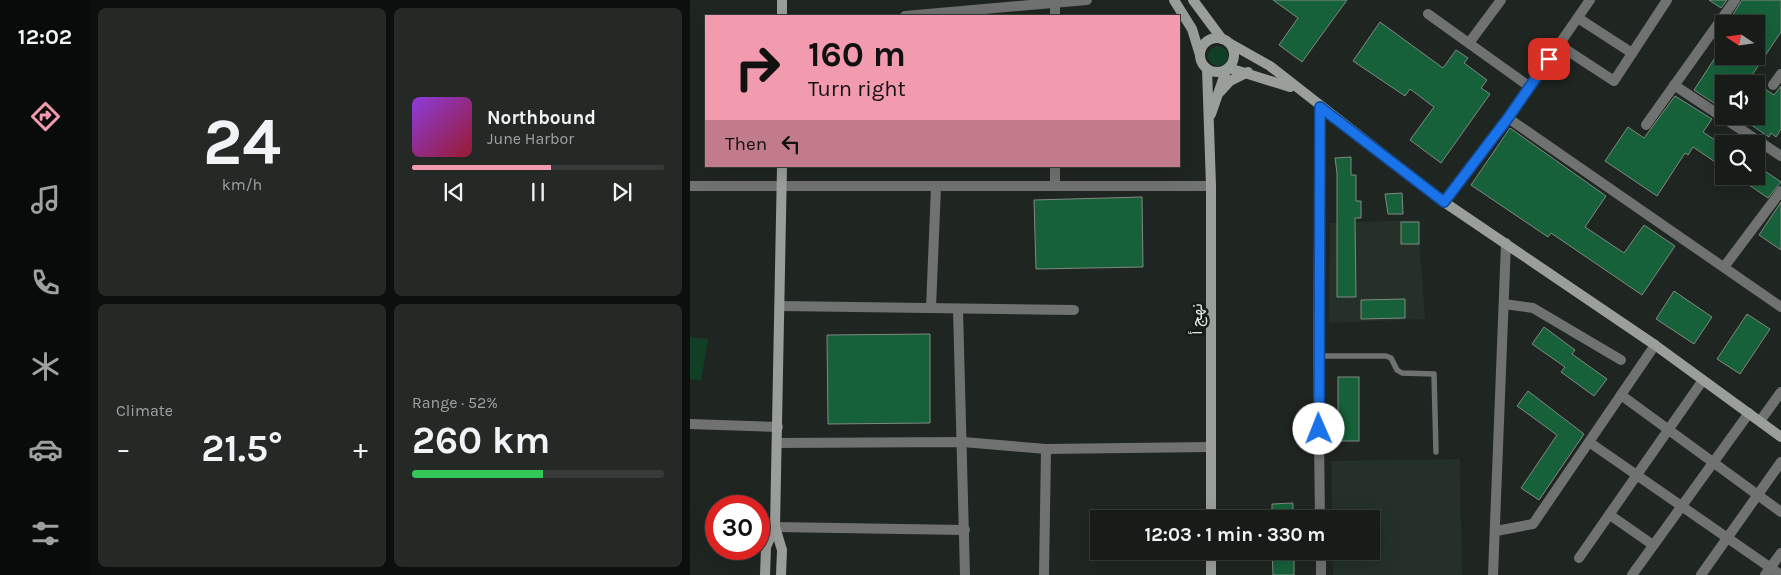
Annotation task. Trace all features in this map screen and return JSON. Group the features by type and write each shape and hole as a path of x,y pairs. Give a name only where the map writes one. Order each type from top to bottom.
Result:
{"main road":[{"path":"782,0 782,15"},
{"path":"1174,0 1192,29 1203,65 1207,69 1216,73 1228,69 1248,72 1300,91"},
{"path":"1193,0 1226,41 1234,55 1228,69"},
{"path":"1200,55 1201,49 1207,41 1217,38 1226,41 1270,66 1320,107 1444,202 1654,345 1781,437"},
{"name":"نهج أ","path":"1207,69 1211,186 1211,510"},
{"name":"نهج أ","path":"1209,120 1228,69"},
{"path":"1216,97 1230,81 1248,72"},
{"path":"781,575 782,550 775,527 781,306 782,167"},
{"path":"765,575 766,547 775,527"},
{"path":"1211,560 1211,575"}],"street":[{"path":"917,15 1087,0"},
{"path":"1469,43 1501,0"},
{"path":"1444,202 1508,118 1590,0"},
{"path":"1559,45 1614,81 1667,0"},
{"path":"1646,125 1735,0"},
{"path":"1055,3 1055,15"},
{"path":"1428,14 1530,87"},
{"path":"1578,18 1632,53"},
{"path":"1773,85 1781,74"},
{"path":"1674,85 1781,156"},
{"path":"1320,107 1318,356 1320,510"},
{"path":"1508,118 1781,307"},
{"path":"1055,167 1055,186"},
{"path":"690,186 1211,186"},
{"path":"931,308 936,186"},
{"path":"1724,267 1781,191"},
{"path":"1493,575 1506,243"},
{"path":"1504,304 1533,308 1621,360"},
{"path":"781,306 1074,310"},
{"path":"958,309 965,575"},
{"path":"1496,531 1533,524 1654,345"},
{"path":"1579,558 1703,380"},
{"path":"1760,421 1781,392"},
{"path":"1621,395 1781,512"},
{"path":"1632,575 1749,413"},
{"path":"690,424 778,428"},
{"path":"777,444 963,442 1046,449 1210,447"},
{"path":"1589,442 1727,538 1768,571 1781,575"},
{"path":"1044,575 1046,449"},
{"path":"1701,575 1781,462"},
{"path":"1610,514 1653,546"},
{"path":"775,527 965,530"},
{"path":"1768,571 1781,553"},
{"path":"1321,560 1321,575"}],"lane":[{"path":"1318,356 1386,356 1392,358 1397,370 1402,373 1434,374 1436,452"}],"shaded area":[{"path":"1418,220 1425,319 1329,323 1330,223"},
{"path":"1460,459 1462,575 1333,575 1333,560 1380,560 1380,510 1332,510 1331,461"}],"green space":[{"path":"1218,46 1225,49 1228,56 1225,63 1218,66 1211,63 1208,56 1211,49"},
{"path":"690,337 708,339 701,381 690,379"}],"building":[{"path":"1273,0 1347,0 1302,62 1279,45 1298,18"},
{"path":"1709,0 1727,0 1721,8"},
{"path":"1742,0 1781,0 1781,32 1765,56 1765,15 1733,15"},
{"path":"1380,22 1443,68 1456,50 1468,58 1464,63 1487,80 1481,88 1490,94 1441,163 1410,140 1434,107 1410,89 1405,96 1353,61"},
{"path":"1715,58 1715,65 1759,65 1752,75 1715,75 1715,104 1694,90"},
{"path":"1781,86 1781,129 1776,137 1771,133 1769,137 1751,125 1765,125 1765,89 1774,95"},
{"path":"1675,96 1712,119 1703,132 1715,140 1715,162 1693,147 1688,155 1685,153 1657,196 1605,161 1628,127 1644,138"},
{"path":"1510,128 1606,196 1585,227 1624,253 1644,225 1675,246 1642,295 1551,233 1548,237 1471,185"},
{"path":"1351,157 1351,175 1356,175 1356,201 1361,201 1361,218 1355,218 1356,297 1337,297 1337,173 1335,158"},
{"path":"1765,171 1781,182 1768,198 1749,185 1765,185"},
{"path":"1402,193 1403,214 1388,214 1385,194"},
{"path":"1142,197 1143,267 1036,269 1034,200"},
{"path":"1781,202 1781,250 1759,235"},
{"path":"1401,222 1419,222 1419,244 1401,244"},
{"path":"1674,291 1712,317 1694,344 1656,319"},
{"path":"1405,299 1405,318 1361,319 1361,300"},
{"path":"1747,314 1770,329 1740,374 1717,359"},
{"path":"1544,327 1575,350 1572,354 1607,379 1594,396 1561,372 1565,367 1532,344"},
{"path":"930,334 930,423 828,424 827,335"},
{"path":"1338,377 1359,377 1359,441 1338,441"},
{"path":"1528,391 1584,434 1539,500 1521,488 1557,435 1517,406"},
{"path":"1293,503 1293,510 1272,510 1272,504"},
{"path":"1272,560 1294,560 1294,575 1273,575"}],"route":[{"path":"1319,429 1320,107 1444,202 1508,118 1549,59"}]}
